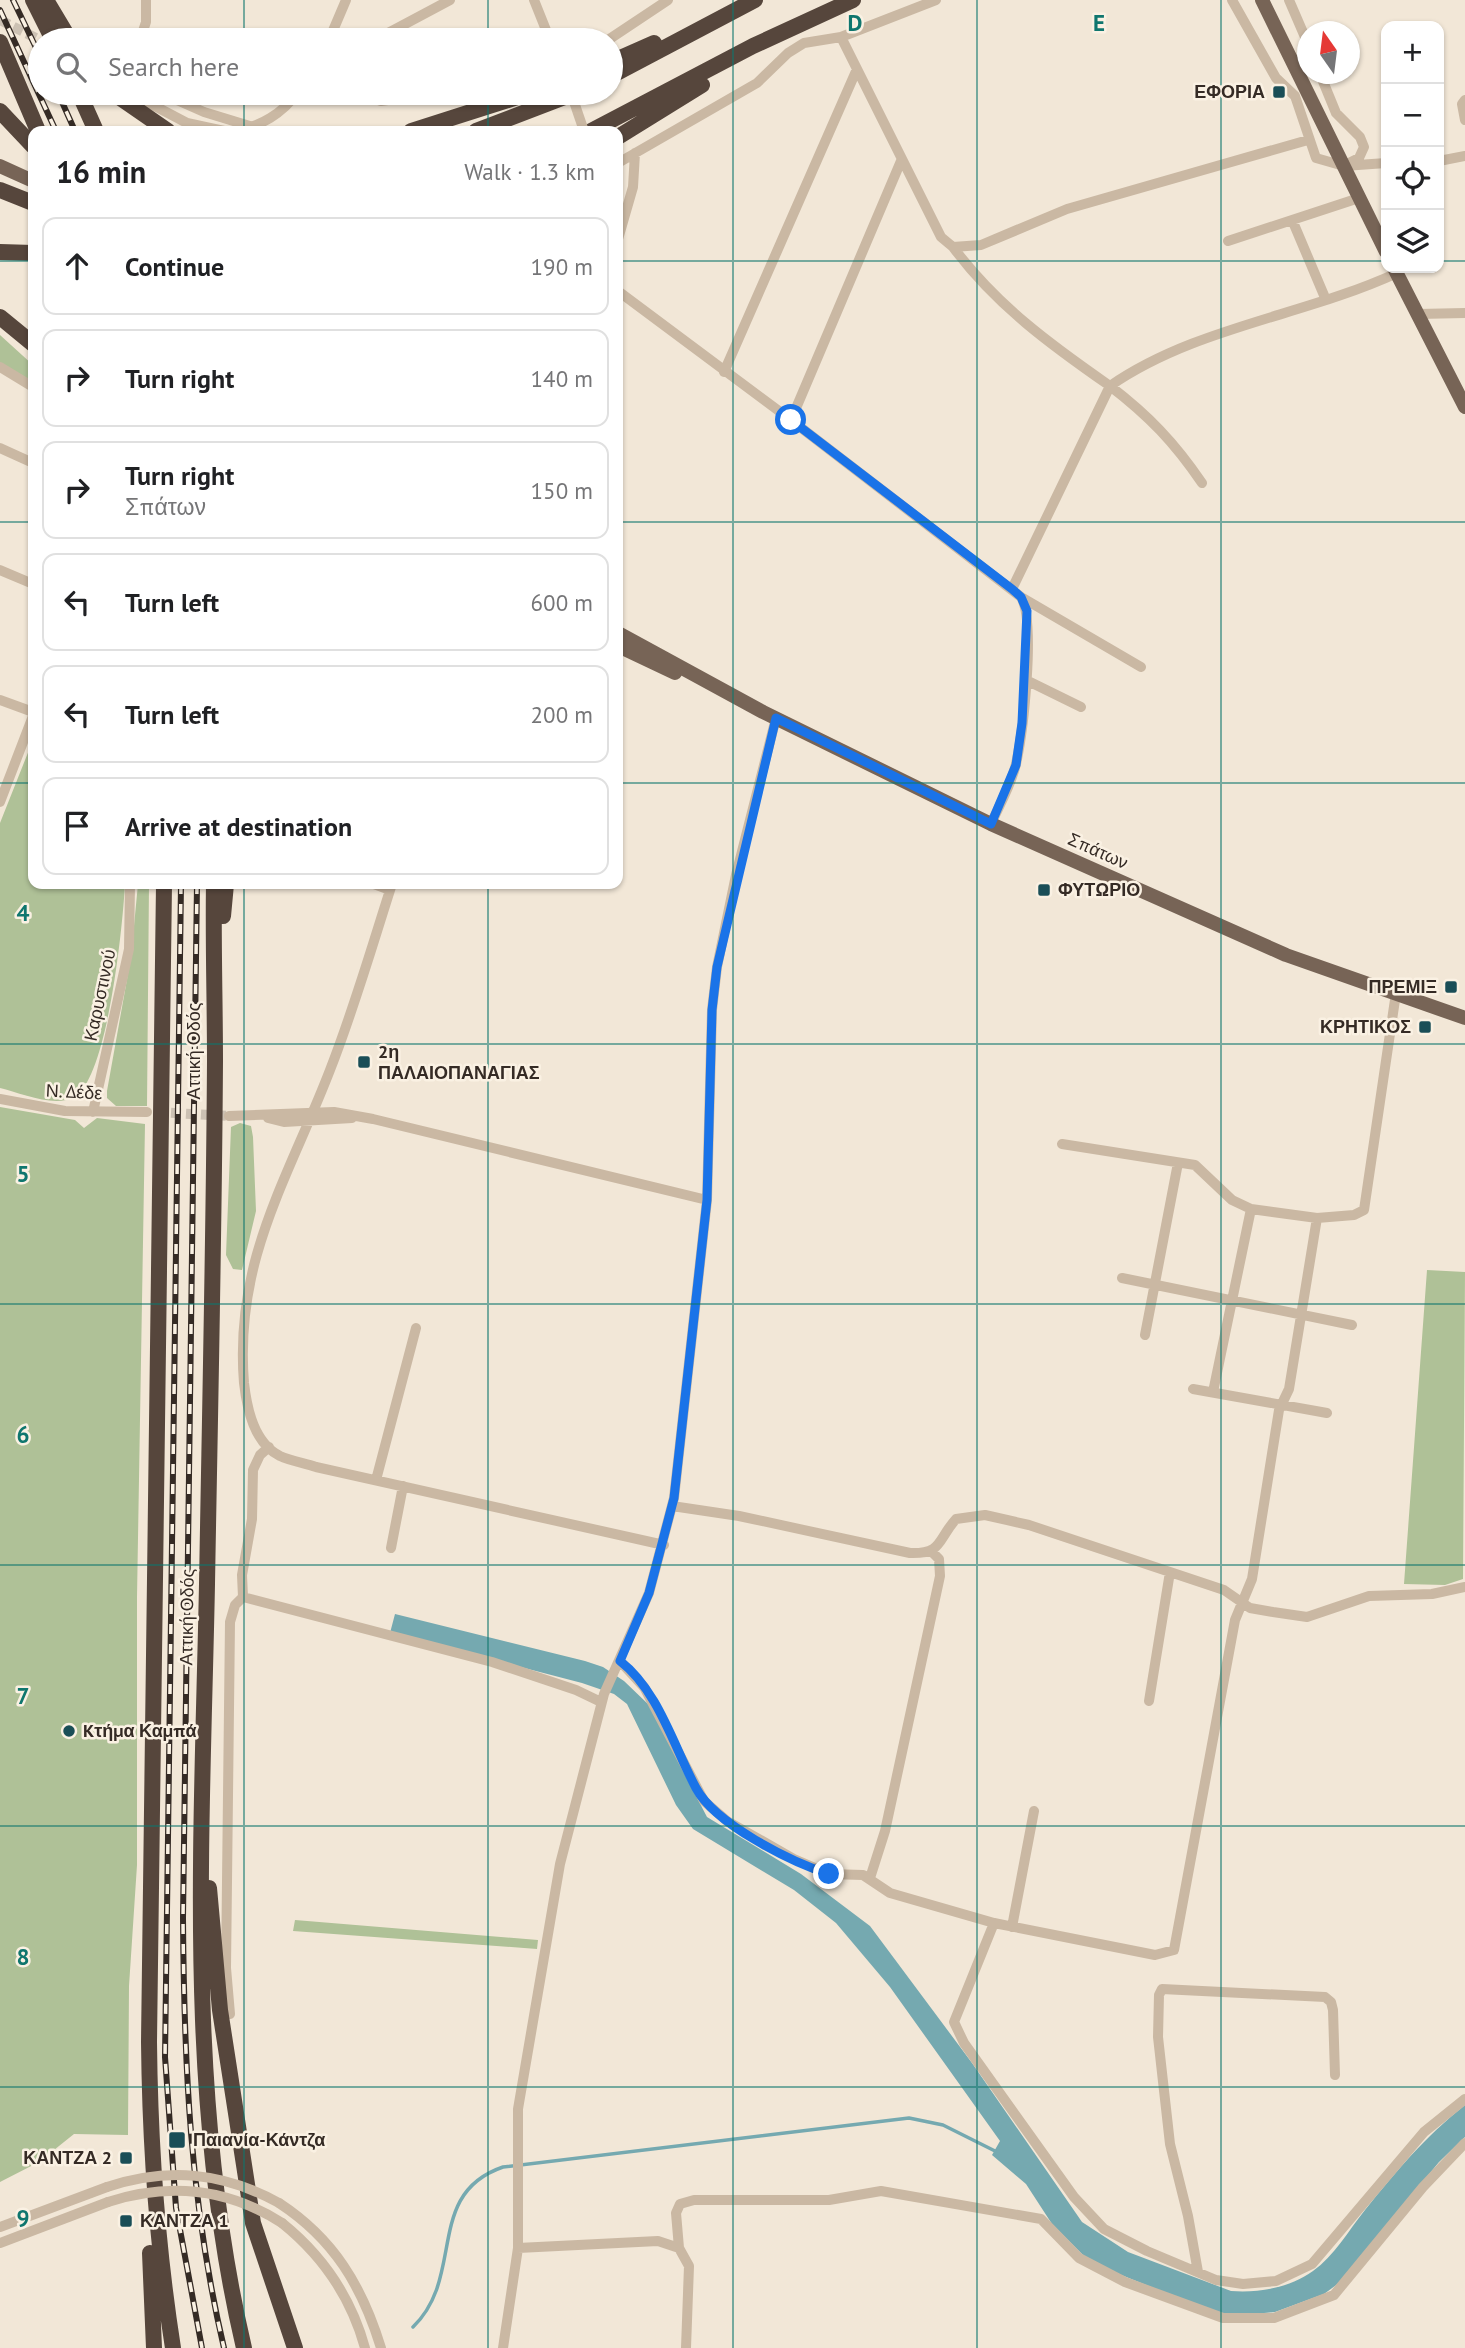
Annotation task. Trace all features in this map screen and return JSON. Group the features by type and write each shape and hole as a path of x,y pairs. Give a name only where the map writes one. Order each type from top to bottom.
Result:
{"highway":[{"path":"33,0 48,28"},
{"path":"46,0 63,28"},
{"path":"601,126 753,46 853,0"},
{"path":"623,57 749,3"},
{"path":"623,70 749,3"},
{"path":"623,134 822,14"},
{"path":"0,42 36,126"},
{"path":"84,105 94,126"},
{"path":"130,105 161,126"},
{"path":"427,126 492,105"},
{"path":"489,126 542,105"},
{"path":"0,111 28,141"},
{"path":"0,190 28,201"},
{"path":"0,196 28,197"},
{"path":"0,253 28,253"},
{"path":"0,317 28,340"},
{"name":"Αττική Οδός","path":"164,889 149,2042 157,2234 173,2348"},
{"name":"Αττική Οδός","path":"214,889 215,1061 202,1845 205,2092 222,2234 244,2348"},
{"path":"215,1061 226,889"},
{"path":"202,1845 214,1913 219,1999 232,2102 253,2223 295,2348"},
{"path":"152,2156 150,2248 154,2348"}],"main road":[{"path":"1262,0 1381,242"},
{"path":"0,166 28,179"},
{"path":"1397,273 1465,407"},
{"name":"Σπάτων","path":"623,636 769,715"},
{"name":"Σπάτων","path":"623,648 769,715 991,824 1286,955 1465,1018"}],"street":[{"path":"144,28 146,0"},
{"path":"334,28 345,0"},
{"path":"398,28 450,0"},
{"path":"534,0 546,28"},
{"path":"623,30 668,0"},
{"path":"623,160 757,83 804,43 841,37 936,0"},
{"path":"1233,0 1276,78 1295,96 1316,158 1344,166 1381,163"},
{"path":"1289,0 1298,21"},
{"path":"841,37 941,237 953,247 974,275 1029,329 1152,418 1177,447 1202,483"},
{"path":"724,372 857,69"},
{"path":"1324,84 1336,113 1360,137 1364,147 1359,158 1344,166"},
{"path":"1465,100 1462,104 1465,120"},
{"path":"153,105 187,123 200,126"},
{"path":"187,105 204,113 250,126"},
{"path":"255,126 286,105"},
{"path":"576,105 583,126"},
{"path":"953,247 981,245 1067,209 1308,140"},
{"path":"623,222 633,187 635,153"},
{"path":"1444,160 1465,156"},
{"path":"791,420 901,161"},
{"path":"1228,242 1359,198"},
{"path":"1293,222 1326,300"},
{"path":"1017,593 1110,386 1175,351 1326,300 1391,273"},
{"path":"623,295 1017,593 1141,667"},
{"path":"1418,314 1465,313"},
{"path":"0,367 28,384"},
{"path":"0,449 28,461"},
{"path":"0,569 28,582"},
{"path":"991,824 1016,765 1026,680 1027,611 1017,593"},
{"path":"1026,680 1081,707"},
{"path":"0,700 28,712"},
{"path":"503,2348 517,2248 515,2148 518,2109 559,1870 603,1698 649,1593 672,1506 691,1360 707,1200 712,1010 717,967 769,715"},
{"path":"0,802 28,727"},
{"name":"Καρυστινού","path":"93,1111 129,949 130,889"},
{"path":"390,889 331,1070 270,1211 253,1260 245,1304 243,1365 246,1402 253,1426 279,1456 663,1545"},
{"path":"1062,1144 1195,1165 1232,1200 1251,1209 1317,1218 1341,1217 1364,1210 1396,993"},
{"name":"Ν. Δέδε","path":"0,1099 39,1108 147,1112"},
{"path":"229,1116 263,1116 284,1122 310,1117 355,1117 391,1122 707,1200"},
{"path":"1145,1335 1157,1285 1178,1163"},
{"path":"1213,1392 1251,1209"},
{"path":"618,1665 644,1687 697,1790 713,1810 752,1836 813,1868 829,1874 857,1874 870,1878 890,1892 994,1923 1155,1955 1174,1950 1232,1633 1252,1579 1279,1410 1283,1405 1303,1312 1317,1218"},
{"path":"1122,1278 1232,1301 1303,1312 1352,1325"},
{"path":"376,1480 416,1328"},
{"path":"1193,1389 1327,1413"},
{"path":"230,2014 226,1968 230,1631 232,1613 243,1597 242,1575 252,1520 253,1470 260,1455 269,1447"},
{"path":"391,1548 403,1486"},
{"path":"672,1506 739,1516 910,1553 932,1552 939,1559 940,1576 885,1831 870,1878"},
{"path":"932,1552 956,1520 985,1515 1029,1525 1224,1590 1255,1610 1307,1617 1369,1596 1432,1594 1465,1587"},
{"path":"1149,1701 1170,1572"},
{"path":"243,1597 492,1662 603,1698"},
{"path":"1012,1927 1034,1811"},
{"path":"994,1923 954,2022 964,2043 1074,2197 1104,2229 1216,2280 1261,2284 1303,2270 1326,2251 1424,2132 1465,2099"},
{"path":"1198,2272 1188,2216 1170,2144 1158,2037 1159,1995 1162,1989 1325,1997 1331,2002 1333,2010 1335,2074"},
{"path":"686,2348 690,2266 679,2248 676,2213 680,2204 694,2200 829,2200 881,2191 1041,2219 1079,2258 1125,2282 1223,2318 1274,2318 1334,2295 1423,2187 1465,2143"},
{"path":"0,2227 107,2187 163,2175 199,2175 235,2183 279,2203 309,2225 342,2261 364,2300 381,2348"},
{"path":"0,2244 108,2202 147,2192 201,2191 247,2204 282,2223 318,2257 349,2302 365,2348"},
{"path":"517,2248 658,2241 679,2248"}],"green space":[{"path":"0,335 28,360 28,382 0,365"},
{"path":"28,753 28,889 125,889 117,963 105,1032 86,1084 74,1097 66,1100 37,1098 0,1088 0,823"},
{"path":"138,889 149,889 147,1106 116,1106 107,1098 131,957"},
{"name":"Kτήμα Καμπά","path":"0,1107 75,1120 84,1128 97,1118 145,1124 137,1597 137,1865 129,1986 128,2135 74,2134 39,2162 0,2182"},
{"path":"240,1123 251,1126 253,1137 256,1211 242,1270 233,1269 226,1255 231,1127"},
{"path":"1427,1270 1465,1272 1463,1579 1445,1585 1404,1584"},
{"path":"295,1920 538,1940 537,1949 293,1931"}],"water":[{"path":"395,1614 585,1661 603,1667 624,1681 649,1705 707,1817 801,1874 870,1926 972,2063 1082,2222 1128,2252 1231,2291 1263,2290 1294,2282 1328,2258 1400,2167 1465,2105 1465,2137 1439,2162 1343,2280 1324,2294 1275,2312 1243,2315 1215,2313 1114,2272 1084,2256 1052,2224 1026,2184 992,2155 1000,2141 890,1987 836,1923 794,1890 693,1829 676,1805 627,1704 614,1694 582,1683 390,1633"}],"waterway":[{"path":"413,2327 429,2307 438,2284 454,2216 463,2196 479,2180 503,2167 909,2118 943,2125 995,2151"}],"tunnel":[{"path":"0,20 28,34"},
{"path":"156,1112 229,1116"}],"railway":[{"path":"13,0 28,31"},
{"path":"0,10 28,70"},
{"path":"44,105 54,126"},
{"path":"63,105 73,126"},
{"path":"181,889 165,2057 176,2208 202,2348"},
{"path":"197,889 184,1973 187,2081 196,2187 203,2240 224,2348"}],"place":[{"name":"ΕΦΟΡΙΑ","path":"1279,92"},
{"name":"ΦΥΤΩΡΙΟ","path":"1044,890"},
{"name":"ΠΡΕΜΙΞ","path":"1451,987"},
{"name":"ΚΡΗΤΙΚΟΣ","path":"1425,1027"},
{"name":"2η ΠΑΛΑΙΟΠΑΝΑΓΙΑΣ","path":"364,1062"},
{"name":"Kτήμα Καμπά","path":"69,1731"},
{"name":"Παιανία-Κάντζα","path":"177,2140"},
{"name":"ΚΑΝΤΖΑ 2","path":"126,2158"},
{"name":"ΚΑΝΤΖΑ 1","path":"126,2221"}],"route":[{"path":"791,420 1012,589 1021,597 1027,611 1026,680 1016,765 991,824 776,718 736,875 717,967 712,1010 707,1200 674,1498 649,1593 620,1661 631,1669 644,1687 704,1801 727,1821 752,1836 829,1874"}]}
